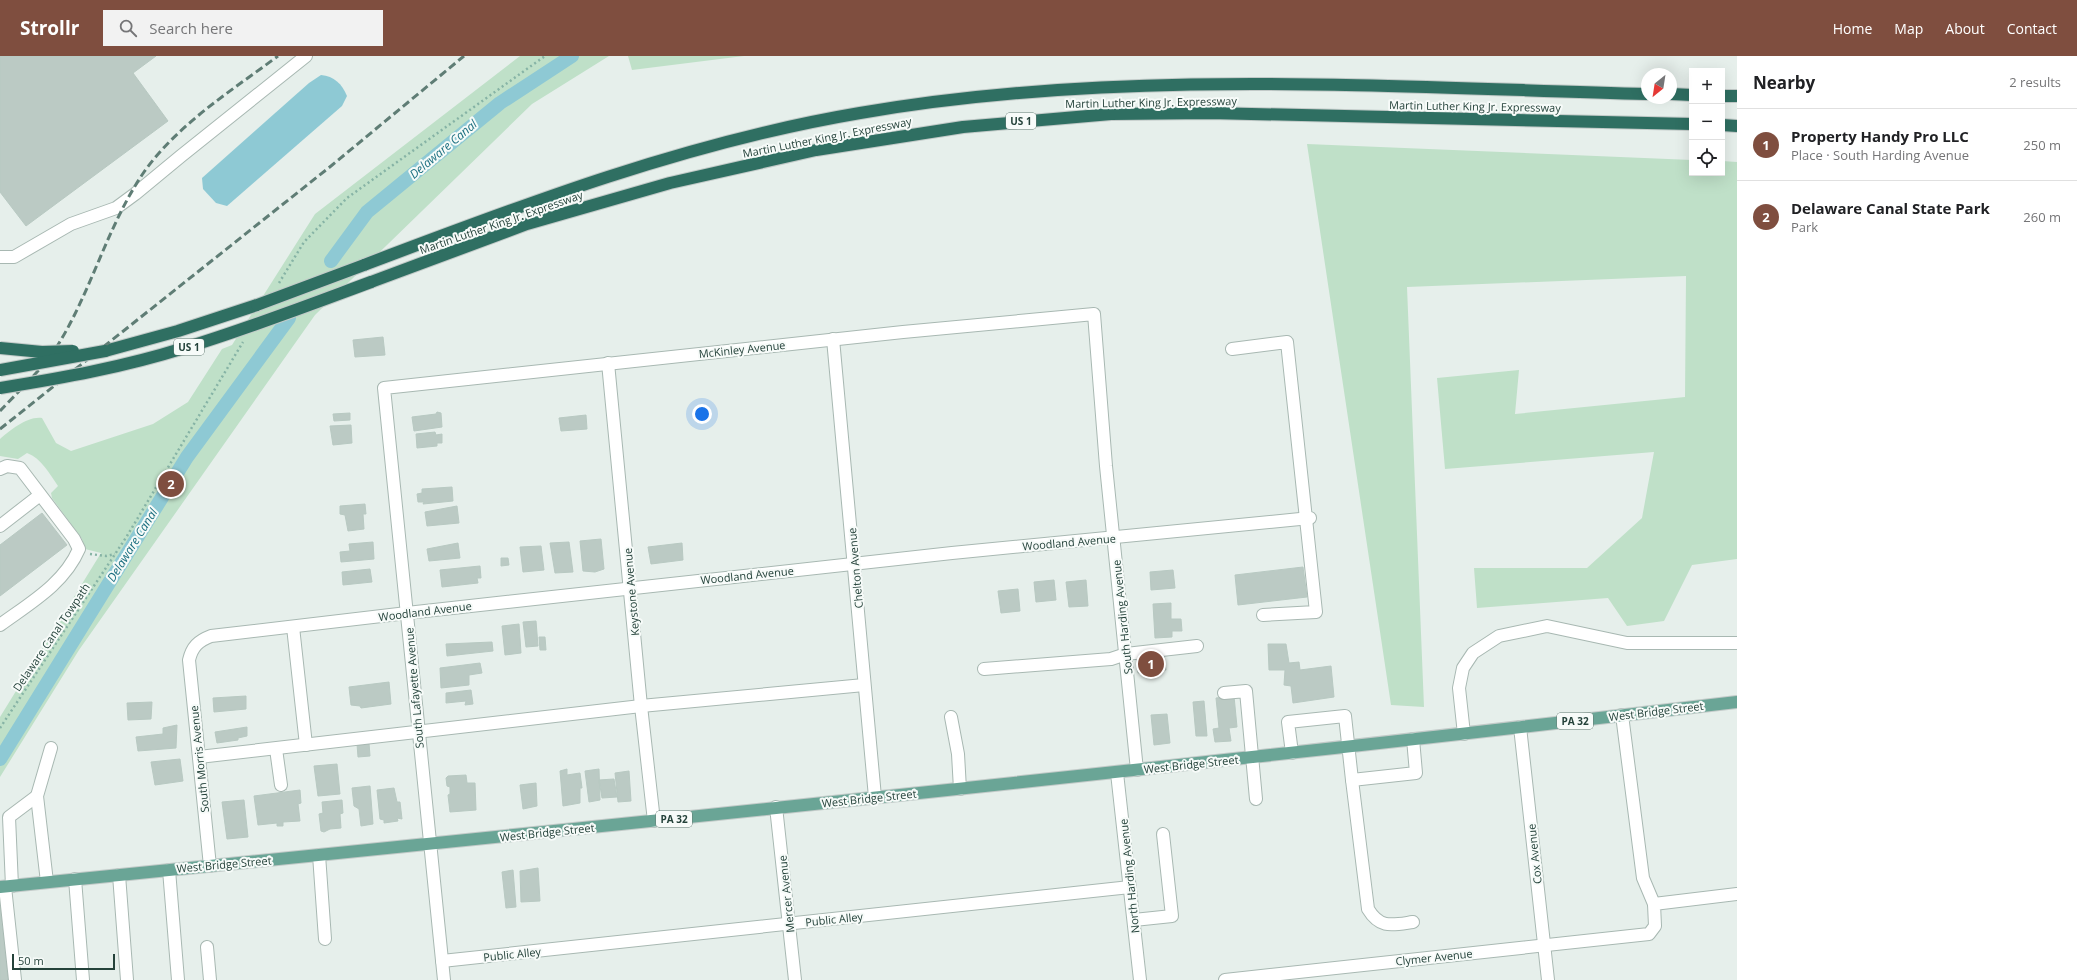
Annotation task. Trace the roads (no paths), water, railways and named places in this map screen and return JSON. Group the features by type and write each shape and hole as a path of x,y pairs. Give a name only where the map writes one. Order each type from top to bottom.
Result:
{"highway":[{"name":"Martin Luther King Jr. Expressway","path":"0,370 105,351 215,319 561,191 664,158 810,122 909,105 1038,91 1160,84 1260,84 1641,94"},
{"path":"1677,94 1689,95"},
{"path":"1725,96 1737,96"},
{"name":"Martin Luther King Jr. Expressway","path":"0,388 88,373 168,353 263,322 527,224 670,183 816,150 962,127 1111,114 1203,113 1689,124"},
{"path":"1725,125 1737,126"},
{"path":"0,348 42,352 105,351"}],"main road":[{"name":"West Bridge Street","path":"6,887 431,845 776,807 1117,773 1737,702"}],"street":[{"path":"0,257 14,256 71,224 116,208 306,56"},
{"name":"McKinley Avenue","path":"384,388 833,339 1094,314 1095,320"},
{"name":"South Harding Avenue","path":"1095,320 1114,538 1137,770"},
{"name":"Chelton Avenue","path":"833,339 855,563 864,685 875,797"},
{"path":"1232,349 1287,342 1308,519 1316,612 1263,615"},
{"name":"Keystone Avenue","path":"608,363 631,588 641,706 654,821"},
{"name":"South Lafayette Avenue","path":"384,388 444,980"},
{"path":"0,469 7,466 20,468 74,539 79,549 72,563 51,588 0,625"},
{"path":"0,526 40,495"},
{"name":"Woodland Avenue","path":"191,653 202,640 211,636 855,563 1308,519"},
{"path":"1464,734 1459,688 1463,668 1473,653 1499,636 1547,626 1627,643 1737,643"},
{"path":"293,627 306,745"},
{"path":"984,669 1111,659 1126,654 1197,646"},
{"name":"South Morris Avenue","path":"191,653 189,660 210,866"},
{"path":"199,758 418,731 641,706 864,685"},
{"path":"1224,693 1246,691 1256,798"},
{"path":"1292,753 1288,722 1345,716 1368,909 1374,919 1382,924 1413,922"},
{"path":"1622,716 1643,878 1654,904 1737,894"},
{"path":"951,717 958,754 960,789"},
{"name":"Cox Avenue","path":"1520,727 1548,980"},
{"path":"1352,780 1416,773 1412,739"},
{"path":"46,882 37,796 51,748"},
{"path":"276,749 281,785"},
{"name":"North Harding Avenue","path":"1117,773 1140,980"},
{"path":"15,980 6,887 9,816 37,796"},
{"name":"Mercer Avenue","path":"776,807 794,980"},
{"path":"1134,920 1172,916 1163,834"},
{"path":"319,855 325,939"},
{"path":"169,870 178,980"},
{"path":"120,875 127,980"},
{"path":"75,879 83,980"},
{"name":"Public Alley","path":"442,961 1130,887"},
{"name":"Clymer Avenue","path":"1225,980 1649,934 1655,926 1654,904"},
{"path":"207,947 210,980"}],"water":[{"path":"321,75 334,79 343,88 347,96 342,106 227,206 216,203 203,189 202,178 309,83"}],"waterway":[{"name":"Delaware Canal","path":"331,261 367,212 500,103 572,56"},
{"name":"Delaware Canal","path":"0,759 187,457 289,318"}],"railway":[{"path":"0,411 37,372 56,348 79,305 109,237 131,193 144,172 189,123 224,95 278,56"},
{"path":"0,429 331,166 464,56"}],"place":[{"name":"Delaware Canal State Park","path":"171,484"},
{"name":"Property Handy Pro LLC","path":"1151,664"}]}
